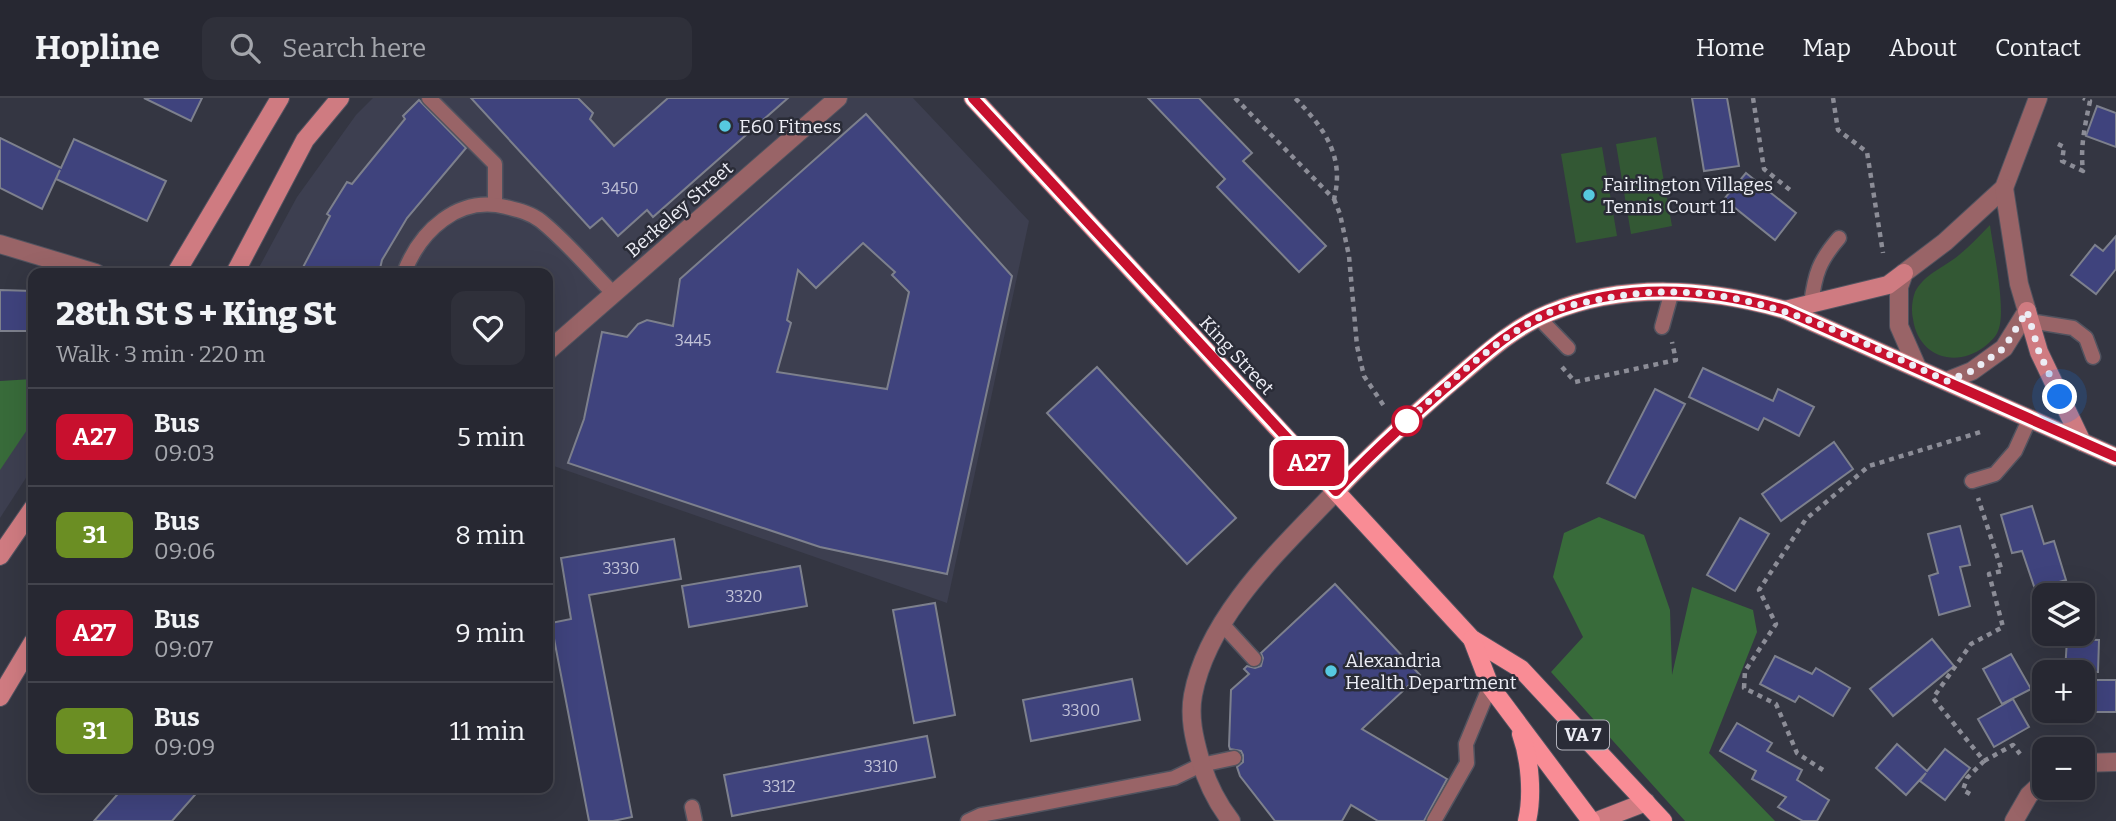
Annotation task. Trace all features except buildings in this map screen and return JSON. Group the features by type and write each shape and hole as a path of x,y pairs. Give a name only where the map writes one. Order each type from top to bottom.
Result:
{"main road":[{"name":"King Street","path":"973,98 1472,639 1521,669 1662,821"},
{"name":"King Street","path":"1472,639 1490,687 1591,821"},
{"path":"1516,721 1526,748 1529,782 1527,821"}],"street":[{"path":"179,268 280,98"},
{"path":"238,268 305,140 340,98"},
{"name":"Berkeley Street","path":"553,347 838,98"},
{"path":"1785,310 1888,285 1945,242 2004,188 2038,98"},
{"path":"2004,188 2019,284 2039,352 2082,442"},
{"path":"0,244 79,268"},
{"path":"1904,273 1899,287 1899,326 1917,367"},
{"path":"1231,821 1204,775 1192,733 1192,697 1206,650 1263,568 1399,428 1504,338 1548,313 1583,302 1672,291 1748,299 1785,310 2116,457"},
{"path":"1947,381 1972,371 2004,348 2029,316"},
{"path":"0,556 28,515"},
{"path":"0,697 28,650"},
{"path":"2095,763 2116,762"},
{"path":"2014,821 2032,792"},
{"path":"1597,821 1646,802"},
{"path":"1633,821 1646,802"}],"lane":[{"path":"429,98 495,164 495,204"},
{"path":"406,268 418,242 435,225 452,213 468,207 495,204 521,211 540,220 614,294"},
{"path":"1811,304 1814,275 1824,256 1839,238"},
{"path":"1666,332 1672,291"},
{"path":"2029,316 2073,328 2086,338 2093,357"},
{"path":"1539,318 1568,348"},
{"path":"1972,481 1995,474 2015,451 2030,418"},
{"path":"1223,625 1254,659"},
{"path":"1434,821 1467,763 1466,744 1490,687"},
{"path":"968,821 981,815 1174,778 1201,765 1234,758"}],"path":[{"path":"1235,98 1334,199 1349,256 1357,346 1364,376 1384,406"},
{"path":"1295,98 1328,137 1336,164 1337,186 1334,199"},
{"path":"1753,98 1764,169 1790,190"},
{"path":"1833,98 1838,130 1867,152 1882,253"},
{"path":"2058,144 2064,147 2062,161 2083,171 2084,129 2090,101 2083,98"},
{"path":"1558,363 1576,382 1676,359 1666,332"},
{"path":"1823,770 1797,753 1776,704 1744,688 1745,671 1776,624 1759,590 1806,519 1869,466 1984,431"},
{"path":"1972,481 2002,571 1989,574 2003,627 1971,643 1933,698 1984,761"},
{"path":"1970,794 1963,790 1967,778 1984,761 2013,745 2020,754"}],"shaded area":[{"path":"373,98 913,98 1029,221 947,603 553,466 553,268 259,268 297,197 356,115"},
{"path":"0,395 28,396 28,475 0,518"}],"green space":[{"path":"1656,137 1672,226 1631,234 1616,144"},
{"name":"Fairlington Villages Tennis Court 11","path":"1602,147 1617,236 1576,243 1561,154"},
{"path":"1990,225 2000,295 1998,331 1988,344 1973,354 1950,358 1940,355 1930,350 1916,332 1912,313 1915,292 1924,280 1959,255"},
{"path":"28,379 28,428 0,470 0,381"},
{"path":"1599,517 1644,535 1670,610 1672,675 1692,587 1753,610 1757,632 1709,753 1775,821 1685,821 1551,672 1583,637 1553,577 1564,533"}],"bus line":[{"name":"A27","path":"973,98 1336,491 1399,428 1504,338 1548,313 1583,302 1657,291 1696,292 1748,299 1785,310 2116,457"}],"place":[{"name":"E60 Fitness","path":"725,126"},
{"name":"Fairlington Villages Tennis Court 11","path":"1589,195"},
{"name":"Alexandria Health Department","path":"1331,671"}],"route":[{"path":"1407,421 1399,428 1504,338 1548,313 1583,302 1657,291 1696,292 1748,299 1785,310 1947,381 1972,371 2004,348 2027,311 2039,352 2060,397"}]}
